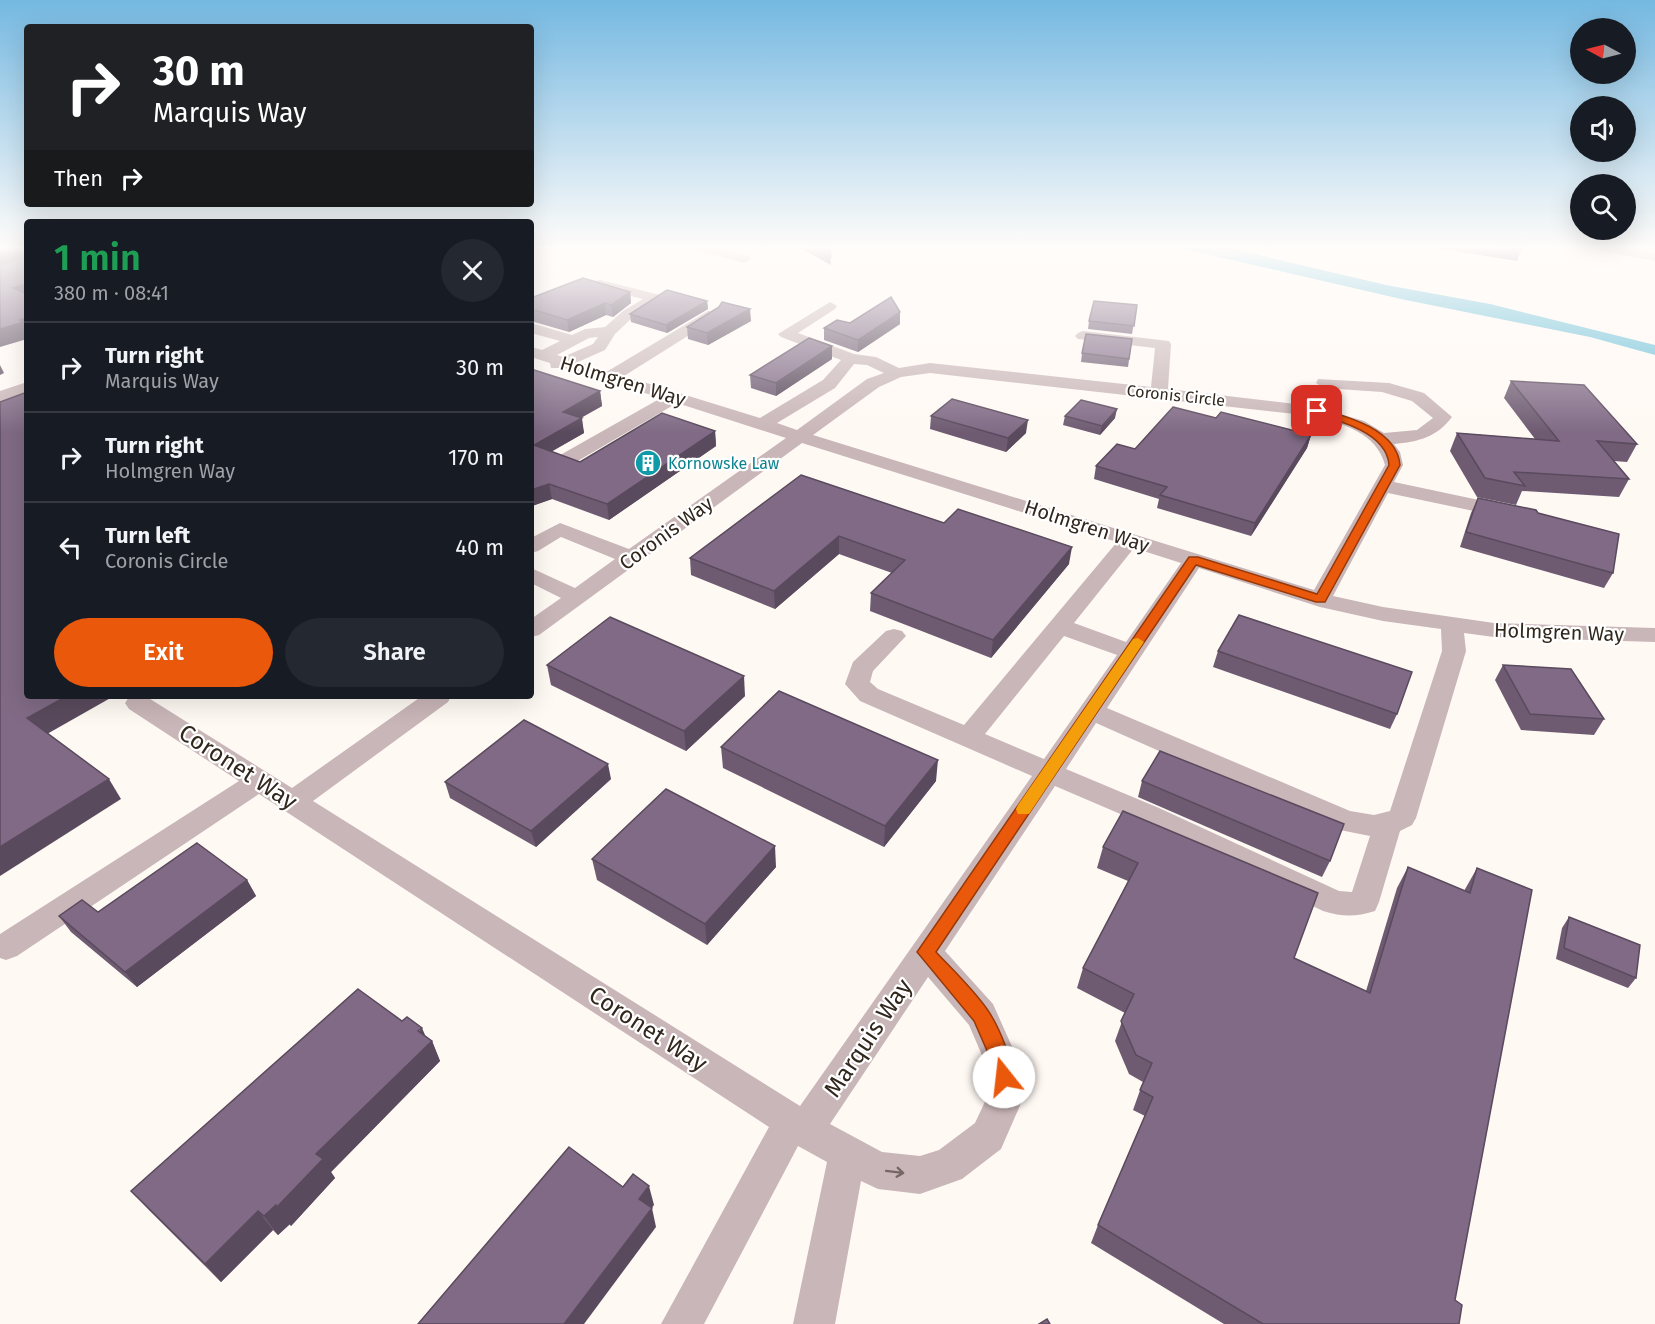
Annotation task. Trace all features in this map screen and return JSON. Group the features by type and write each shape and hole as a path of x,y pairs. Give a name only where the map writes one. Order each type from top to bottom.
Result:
{"street":[{"path":"562,371 599,347 609,332 635,310"},
{"path":"824,310 786,333 845,355 850,359 870,360 897,373"},
{"path":"611,383 714,314"},
{"path":"534,329 573,340"},
{"path":"537,362 585,334 609,332"},
{"path":"1083,336 1163,344 1159,393"},
{"path":"763,424 829,384 850,359"},
{"name":"Holmgren Way","path":"537,362 562,371 675,397 801,435 1320,600 1452,626 1533,632 1655,635"},
{"name":"Coronis Circle","path":"801,435 878,380 912,370 947,369 1317,411 1356,424 1381,439"},
{"path":"1324,383 1383,387 1401,392 1418,397 1443,417 1433,430 1416,436 1381,439"},
{"path":"829,384 860,393"},
{"path":"0,397 24,388"},
{"path":"569,458 675,397"},
{"name":"Coronis Way","path":"534,628 801,435"},
{"path":"1320,600 1394,465 1394,457 1381,439"},
{"path":"1383,486 1528,516"},
{"path":"534,546 560,529 631,558"},
{"path":"968,738 1130,540"},
{"name":"Marquis Way","path":"682,1324 799,1126 926,952 1194,560"},
{"path":"534,576 577,597"},
{"path":"1059,626 1131,652"},
{"path":"1091,711 1345,821 1370,827 1387,826 1402,818 1454,651 1452,626"},
{"path":"894,636 862,669 857,684 869,695 1149,815 1334,902 1350,905 1364,902 1387,826"},
{"path":"292,802 435,699"},
{"name":"Coronet Way","path":"138,703 799,1126 878,1170 920,1175 949,1166 988,1136 1007,1094 1001,1060 981,1016 926,952"},
{"path":"6,947 259,781"},
{"path":"814,1324 847,1153"}],"water":[{"path":"1455,310 1513,310 1655,345 1655,355 1590,337"}],"building":[{"path":"0,310 24,310 24,318 20,320 24,322 0,329"},
{"path":"534,310 534,310 590,310 567,320"},
{"path":"636,310 692,310 666,325 630,314"},
{"path":"715,310 749,310 707,333 687,327"},
{"path":"871,310 899,310 900,312 858,340 824,328 837,320 850,323"},
{"path":"1092,310 1136,310 1134,326 1089,321"},
{"path":"1086,334 1132,339 1129,359 1082,353"},
{"path":"809,338 832,346 776,383 750,375"},
{"path":"534,370 600,391 563,412 582,418 534,445"},
{"path":"1511,381 1584,385 1637,444 1597,441 1629,479 1514,472 1525,486 1485,478 1457,433 1559,441"},
{"path":"24,393 24,699 62,699 27,718 109,779 0,847 0,402"},
{"path":"952,399 1028,420 1008,438 931,416"},
{"path":"1081,400 1117,409 1102,426 1065,416"},
{"path":"1173,407 1216,418 1221,412 1311,435 1255,523 1160,495 1167,487 1096,466 1117,444 1135,449"},
{"path":"662,413 715,431 607,504 549,484 534,489 534,445 580,462"},
{"path":"801,475 944,523 958,509 1072,547 993,640 871,593 905,560 839,536 774,591 690,558"},
{"path":"1478,498 1536,510 1538,513 1619,534 1613,573 1466,532"},
{"path":"1239,615 1412,672 1397,714 1218,651"},
{"path":"610,617 744,676 684,731 547,665"},
{"path":"1503,665 1571,669 1604,719 1530,714"},
{"path":"779,691 938,760 885,826 721,747"},
{"path":"524,720 608,764 531,831 445,782"},
{"path":"1160,751 1344,824 1330,861 1142,781"},
{"path":"666,789 775,846 705,924 592,859"},
{"path":"1123,811 1318,893 1294,958 1370,993 1408,867 1470,893 1477,868 1532,890 1455,1300 1462,1305 1459,1324 1263,1324 1098,1225 1153,1097 1140,1090 1152,1063 1136,1055 1121,1021 1134,994 1083,968 1138,863 1103,847"},
{"path":"197,843 247,880 125,972 59,916 82,900 98,912"},
{"path":"1569,917 1640,945 1636,978 1564,948"},
{"path":"358,989 402,1021 407,1017 422,1028 418,1031 432,1041 316,1154 323,1159 277,1207 276,1205 264,1216 258,1211 205,1264 131,1191"},
{"path":"569,1147 623,1187 633,1174 649,1186 639,1199 652,1208 564,1324 418,1324"},
{"path":"1047,1319 1050,1324 1039,1324"}],"slow traffic":[{"path":"1024,809 1138,642"}],"place":[{"name":"Kornowske Law","path":"648,463"}],"route":[{"path":"1004,1077 1001,1060 981,1016 926,952 1194,560 1320,600 1394,465 1394,457 1388,446 1370,431 1338,417 1317,411"}]}
